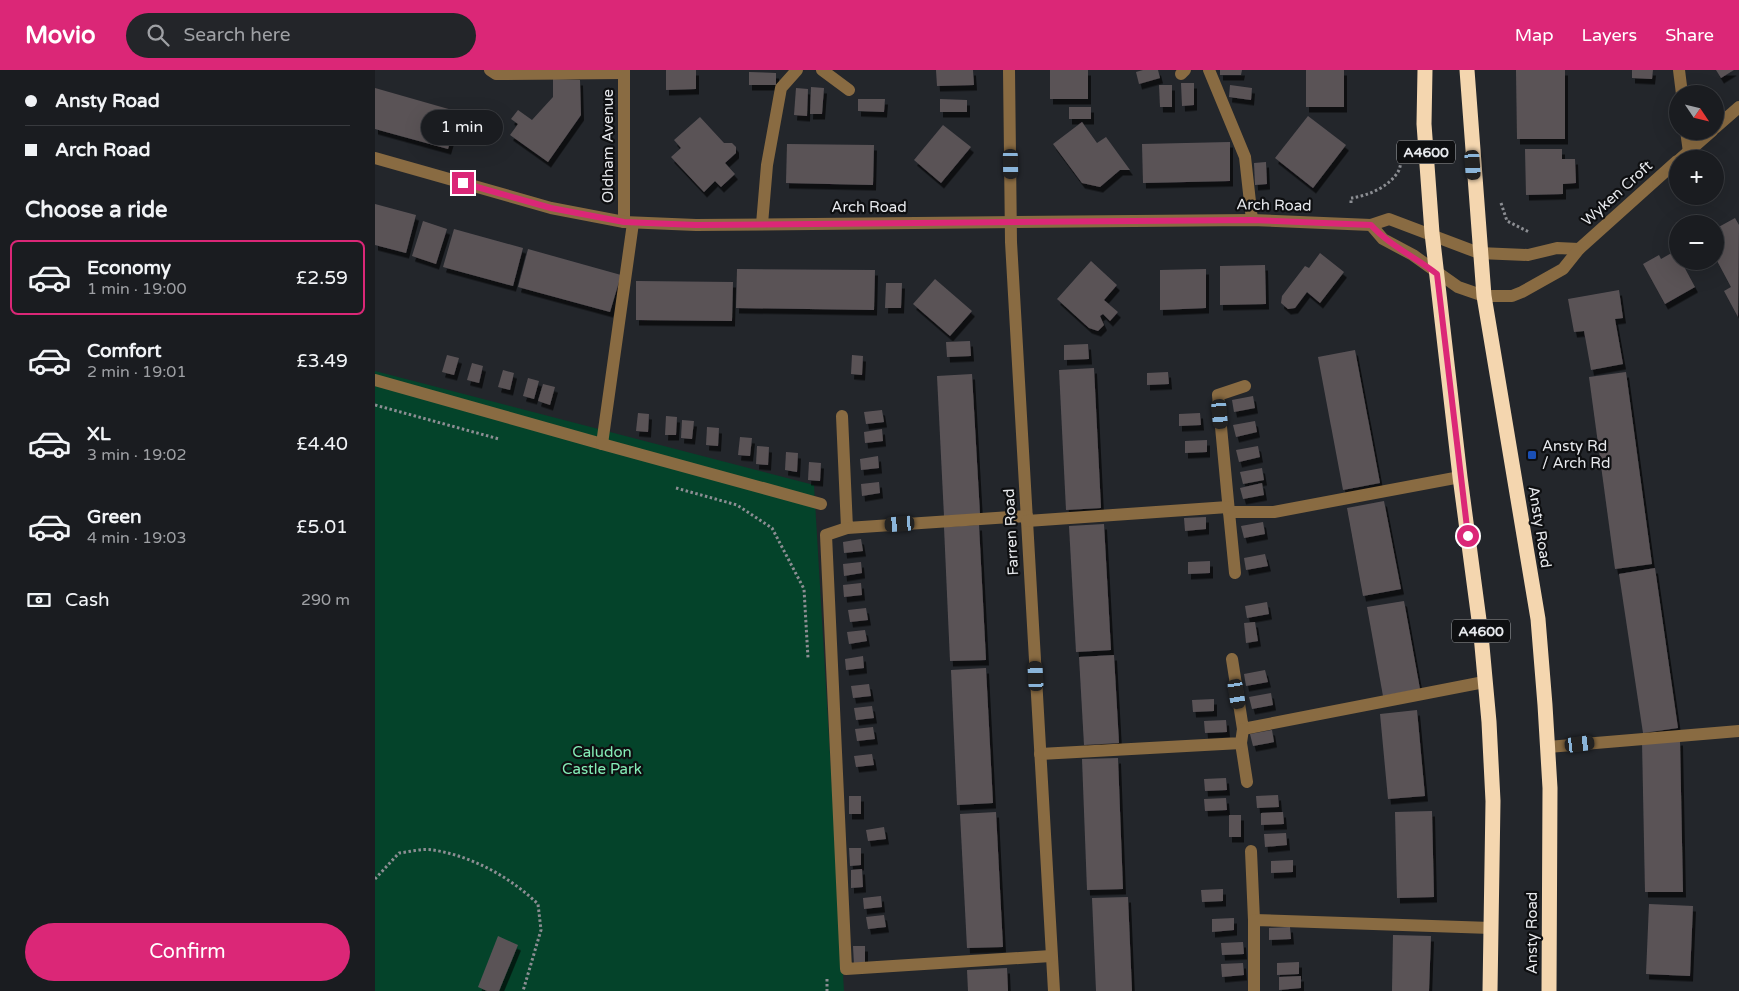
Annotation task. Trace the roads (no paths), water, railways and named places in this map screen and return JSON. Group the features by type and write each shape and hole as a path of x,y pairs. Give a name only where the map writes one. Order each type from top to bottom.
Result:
{"highway":[{"name":"A4600","path":"1425,70 1424,124 1432,234 1460,477 1481,635 1489,722 1493,801 1490,991"},
{"name":"Ansty Road","path":"1467,70 1479,253 1484,296 1537,619 1550,788 1549,991"}],"street":[{"path":"490,70 496,74 624,71"},
{"path":"761,224 767,165 781,88 797,70"},
{"path":"822,70 849,90"},
{"name":"Farren Road","path":"1009,70 1011,222 1054,991"},
{"path":"1209,70 1245,156 1252,220"},
{"path":"1679,70 1681,85"},
{"name":"Oldham Avenue","path":"602,444 628,222 624,71"},
{"path":"1724,120 1739,107"},
{"name":"Wyken Croft","path":"1690,150 1702,140"},
{"name":"Arch Road","path":"375,158 551,208 628,222 761,224 1252,220 1371,225"},
{"name":"Wyken Croft","path":"1484,296 1502,297 1522,292 1563,269 1579,249 1669,169"},
{"path":"1432,234 1389,219 1371,225 1383,239 1413,255 1437,274 1458,287 1484,296"},
{"name":"Wyken Croft","path":"1432,234 1479,253 1528,255 1557,248 1579,249"},
{"path":"375,380 821,504"},
{"path":"1235,573 1218,395 1245,386"},
{"path":"842,416 847,528"},
{"path":"1051,956 846,969 826,535 847,528 1027,518 1228,510 1274,512 1460,477"},
{"path":"1231,659 1243,729 1241,743 1247,782"},
{"path":"1243,729 1484,682"},
{"path":"1548,748 1739,731"},
{"path":"1040,754 1241,743"},
{"path":"1251,851 1254,920 1254,991"},
{"path":"1254,920 1491,928"}],"place":[{"name":"Ansty Rd / Arch Rd","path":"1532,455"}],"park label":[{"name":"Caludon Castle Park","path":"602,760"}]}
